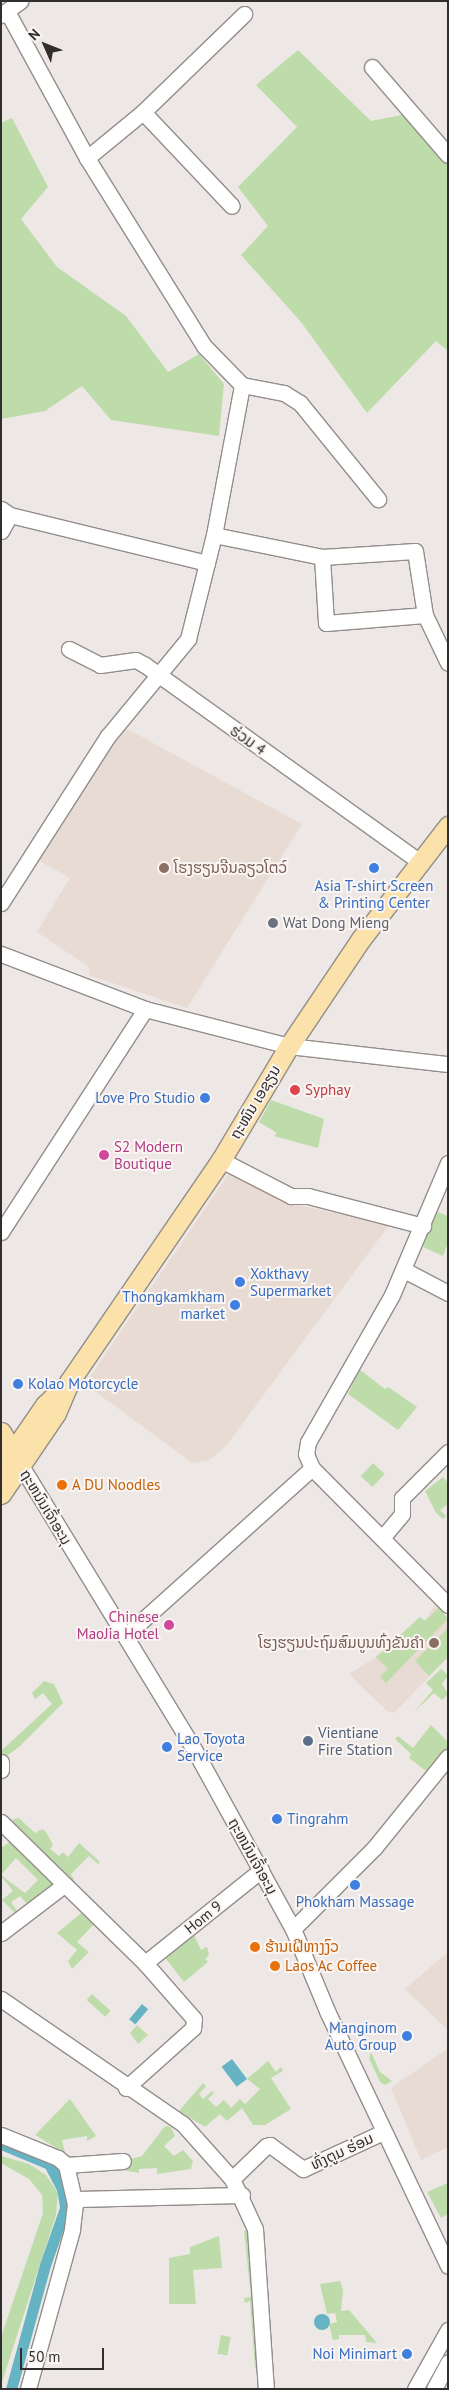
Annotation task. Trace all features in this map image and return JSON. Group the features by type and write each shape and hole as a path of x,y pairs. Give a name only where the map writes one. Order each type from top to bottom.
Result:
{"main road":[{"name":"ຖະໜົນ ເອຊຽນ","path":"1,1494 17,1457 45,1405 69,1382 221,1160 289,1046 419,861 448,826"},
{"path":"1,1432 17,1457"},
{"name":"ຖະໜົນ ເອຊຽນ","path":"1,1469 17,1457"}],"street":[{"path":"20,1 4,13 87,158 204,346 242,385 284,392 300,403 378,499"},
{"path":"87,158 143,112 244,14"},
{"path":"372,67 448,154"},
{"path":"143,112 232,206"},
{"path":"1,903 108,736 188,639 214,535 242,385"},
{"path":"1,531 6,512 207,563"},
{"path":"214,535 322,557 415,552 425,615 448,663"},
{"path":"322,557 326,623 425,615"},
{"name":"ຮ່ວມ 4","path":"69,649 100,665 136,660 419,861"},
{"path":"1,954 145,1009 289,1046 448,1064"},
{"path":"1,1232 145,1009"},
{"path":"221,1160 290,1196 308,1196 423,1226"},
{"path":"445,1597 382,1538 312,1468 306,1454 308,1442 404,1270 448,1162"},
{"path":"404,1270 448,1293"},
{"path":"382,1538 402,1514 402,1498 448,1452"},
{"name":"ຖະຫນົນເຈົ້າອະນຸ","path":"17,1457 126,1635 293,1929 383,2132 446,2259"},
{"path":"126,1635 312,1468"},
{"path":"293,1929 375,1847 448,1757"},
{"path":"1,1762 1,1770"},
{"path":"1,1822 145,1963 190,2013 194,2024 126,2088"},
{"name":"Hom 9","path":"145,1963 261,1870"},
{"path":"1,1933 64,1885"},
{"path":"1,1999 126,2088 183,2124 232,2179 242,2195 255,2229 266,2389"},
{"name":"ທົ່ງຕູມ ຮ່ອມ","path":"232,2179 266,2146 270,2145 303,2169 383,2132"},
{"path":"1,2135 58,2158 66,2165 74,2200 72,2230 28,2389"},
{"path":"66,2165 123,2161"},
{"path":"74,2200 242,2195"},
{"path":"415,2389 445,2334 448,2317"},
{"path":"440,2383 448,2363"}],"shaded area":[{"name":"ໂຮງຮຽນຈີນລຽວໂຕວ໌","path":"120,725 302,824 187,1008 89,975 89,967 37,932 70,878 34,858"},
{"name":"Thongkamkham market","path":"230,1172 298,1205 389,1225 226,1446 210,1460 192,1463 85,1384"},
{"path":"436,1603 448,1619 448,1657 394,1713 387,1711 349,1674 376,1657 420,1617 425,1621"},
{"path":"448,1952 448,2030 405,1989"},
{"path":"448,2048 448,2147 421,2160 391,2088"}],"green space":[{"path":"298,50 371,121 406,114 448,163 448,351 436,341 367,413 301,322 241,255 268,226 238,187 297,127 256,85"},
{"path":"12,118 48,187 21,219 57,267 126,316 168,372 199,354 224,384 219,436 111,420 82,386 45,411 1,419 1,123"},
{"path":"271,1100 324,1119 318,1148 274,1136 277,1133 259,1122"},
{"path":"435,1211 448,1216 448,1242 443,1256 423,1247"},
{"path":"359,1369 385,1389 388,1387 417,1407 398,1430 348,1394"},
{"path":"373,1463 385,1474 372,1487 361,1476"},
{"path":"443,1477 448,1483 448,1504 440,1510 446,1516 443,1519 436,1513 425,1491"},
{"path":"439,1607 447,1618 446,1621 386,1683 380,1677 388,1669 376,1657 420,1617 425,1621"},
{"path":"448,1628 448,1657 429,1676 415,1661"},
{"path":"441,1669 448,1675 442,1684 448,1694 442,1700 434,1693 414,1712 433,1690 426,1683"},
{"path":"44,1681 54,1684 63,1703 19,1747 1,1760 1,1751 52,1704 43,1693 35,1699 32,1693"},
{"path":"431,1725 448,1742 448,1747 426,1771 409,1758 411,1754 395,1739 398,1736 413,1748"},
{"path":"19,1818 35,1833 42,1829 46,1832 53,1845 50,1849 59,1856 63,1852 68,1857 79,1843 100,1862 98,1864 89,1856 71,1874 77,1886 75,1888 13,1825 13,1819"},
{"path":"11,1841 54,1883 27,1904 20,1896 11,1902 17,1911 15,1913 2,1900 13,1891 1,1876 1,1875 1,1848","holes":["16,1858 38,1880 25,1893 1,1875"]},
{"path":"85,1910 97,1921 77,1942 89,1952 72,1969 68,1961 77,1950 57,1933"},
{"path":"192,1931 201,1950 207,1947 209,1955 205,1959 208,1962 184,1982 163,1955"},
{"path":"92,1994 111,2011 105,2017 87,2000"},
{"path":"137,2025 148,2035 138,2044 130,2033"},
{"path":"371,2052 380,2072 392,2081 385,2085 380,2082 369,2058"},
{"path":"268,2061 276,2072 281,2067 283,2071 271,2078 291,2109 265,2125 253,2125 242,2108 227,2121 220,2114 205,2127 179,2111 203,2083 206,2086 199,2094 203,2099 212,2091 214,2093 208,2099 216,2107 224,2100 231,2108 240,2099 245,2104 260,2089 247,2079"},
{"path":"70,2099 96,2136 87,2141 87,2136 62,2140 65,2153 35,2135"},
{"path":"165,2126 171,2127 175,2136 164,2146 174,2156 183,2150 193,2161 191,2169 157,2174 157,2168 139,2169 139,2173 123,2170 131,2159 142,2156"},
{"path":"2,2156 29,2164 46,2175 58,2193 56,2215 1,2385 1,2337 43,2213 42,2195 29,2179 1,2163"},
{"path":"448,2183 448,2214 441,2218 427,2192"},
{"path":"249,2230 260,2361 255,2369 250,2301 245,2303 244,2298 251,2297 244,2231"},
{"path":"219,2236 222,2268 193,2270 196,2304 169,2304 169,2258 190,2254 190,2247"},
{"path":"340,2281 343,2290 341,2311 349,2310 377,2343 366,2342 365,2335 339,2335 339,2339 333,2340 329,2324 337,2322 335,2313 327,2314 320,2284"},
{"path":"221,2335 231,2337 227,2356 217,2354"}],"water":[{"path":"142,2004 148,2009 135,2024 129,2019"},
{"path":"232,2059 247,2079 237,2087 222,2067"},
{"path":"322,2314 328,2316 330,2322 328,2328 322,2330 316,2328 314,2322 316,2316"}],"waterway":[{"path":"1,2144 49,2164 62,2188 65,2208 45,2265 11,2389"}],"place":[{"name":"ໂຮງຮຽນຈີນລຽວໂຕວ໌","path":"164,868"},
{"name":"Asia T-shirt Screen & Printing Center","path":"374,868"},
{"name":"Wat Dong Mieng","path":"273,923"},
{"name":"Syphay","path":"295,1090"},
{"name":"Love Pro Studio","path":"205,1098"},
{"name":"S2 Modern Boutique","path":"104,1155"},
{"name":"Xokthavy Supermarket","path":"240,1282"},
{"name":"Thongkamkham market","path":"235,1305"},
{"name":"Kolao Motorcycle","path":"18,1384"},
{"name":"A DU Noodles","path":"62,1485"},
{"name":"Chinese MaoJia Hotel","path":"169,1625"},
{"name":"ໂຮງຮຽນປະຖົມສົມບູນທົ່ງຂັນຄຳ","path":"434,1643"},
{"name":"Vientiane Fire Station","path":"308,1741"},
{"name":"Lao Toyota Service","path":"167,1747"},
{"name":"Tingrahm","path":"277,1819"},
{"name":"Phokham Massage","path":"355,1885"},
{"name":"ຮ້ານເຝີຫາງງົວ","path":"255,1947"},
{"name":"Laos Ac Coffee","path":"275,1966"},
{"name":"Manginom Auto Group","path":"407,2036"},
{"name":"Noi Minimart","path":"407,2354"}]}
